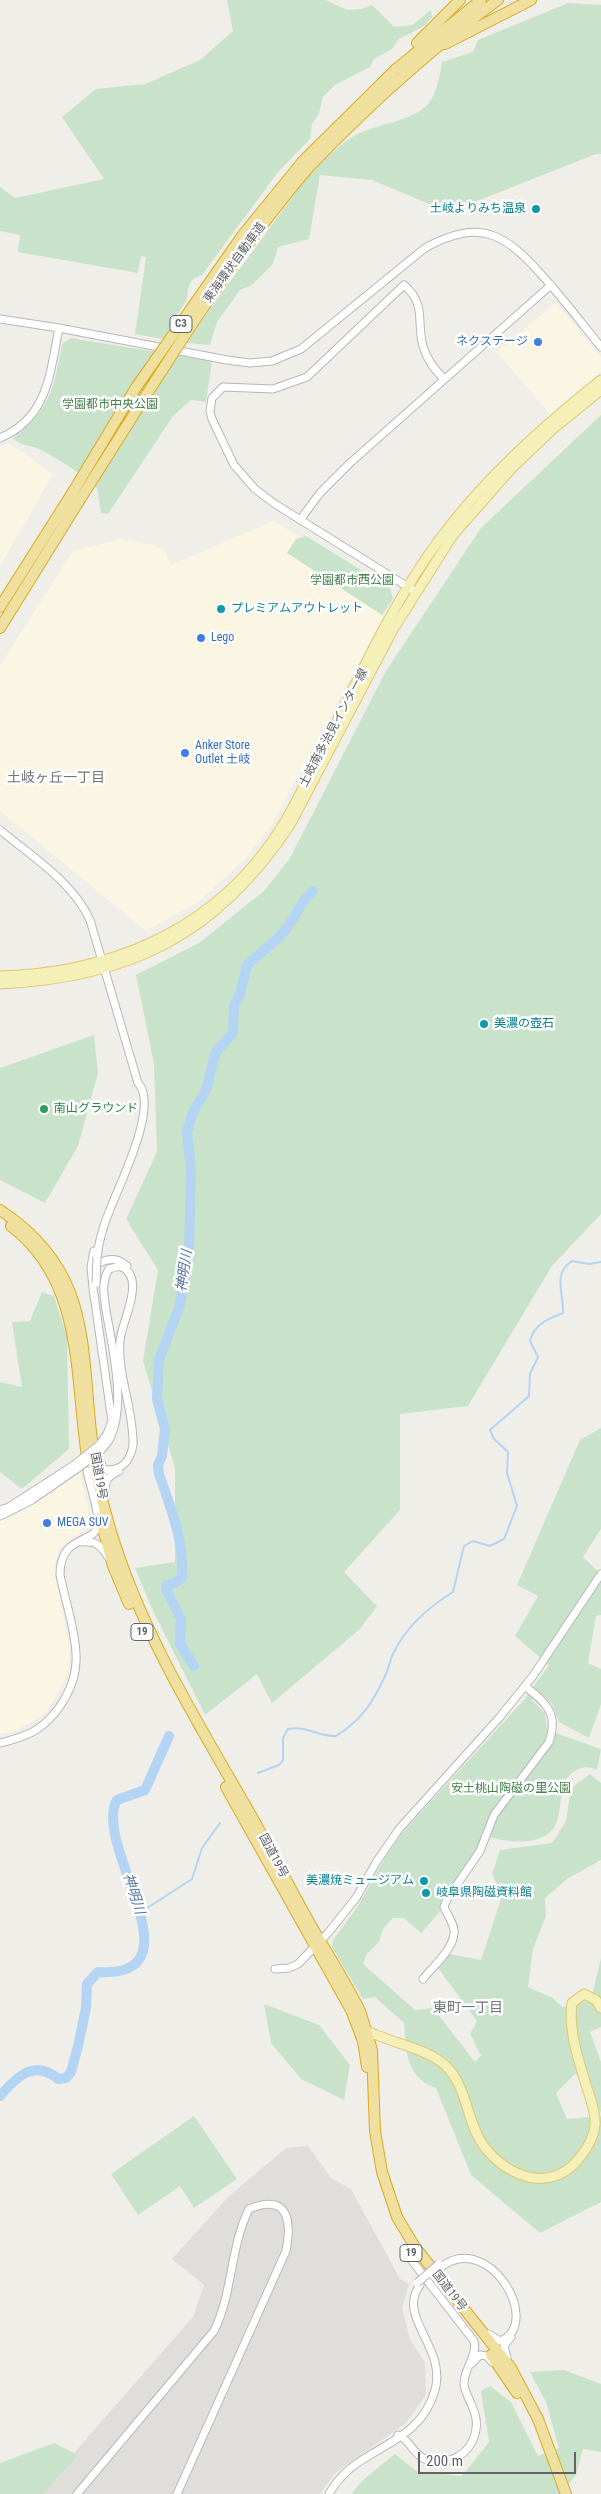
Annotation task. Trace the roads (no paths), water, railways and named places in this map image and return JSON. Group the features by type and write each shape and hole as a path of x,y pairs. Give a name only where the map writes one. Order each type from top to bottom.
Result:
{"highway":[{"path":"330,131 382,76 460,0"},
{"name":"東海環状自動車道","path":"0,607 221,281 330,131 406,60 481,0"},
{"name":"東海環状自動車道","path":"306,164 431,50 498,0"},
{"path":"431,50 531,0"},
{"name":"東海環状自動車道","path":"0,628 75,498"},
{"name":"19","path":"0,1205 16,1215 31,1232"},
{"name":"国道19号","path":"0,1210 31,1232 52,1258 74,1303 83,1345 96,1471 103,1506 118,1556 142,1619 363,2028 372,2149 377,2178 393,2223 409,2250 499,2364 518,2394 534,2425 566,2494"},
{"name":"国道19号","path":"0,1217 19,1232 41,1256 53,1275 66,1303 74,1336 83,1434 80,1467 114,1566 138,1625 318,1944 352,1993 372,2050 375,2131 382,2172 393,2206 408,2237 511,2368 538,2419 559,2494"}],"main road":[{"name":"土岐南多治見インター線","path":"0,984 54,980 164,946 196,926 229,900 255,874 290,825 440,539 521,448 601,380"},
{"name":"土岐南多治見インター線","path":"412,590 453,535 512,468 553,429 601,390"},
{"name":"土岐南多治見インター線","path":"0,976 103,966"},
{"path":"352,1993 361,2005 371,2026 384,2040"},
{"path":"363,2028 384,2040 429,2056 446,2067 464,2096 479,2138 504,2165 520,2174 551,2179 568,2171 577,2162 587,2149 595,2125 594,2112 575,2044 570,2015 572,2003 584,1994 596,2000 601,2008"},
{"path":"372,2050 376,2043 384,2040"}],"street":[{"path":"0,319 227,360 250,363 272,361 301,348 425,248 447,236 469,232 492,235 511,244 530,260 601,347"},
{"path":"412,590 255,490 234,464 210,411 214,394 223,387 272,389 307,378 404,284 414,296 420,308 422,344 426,354 432,366 444,379"},
{"path":"300,520 320,493 350,463 551,286"},
{"path":"0,438 22,425 41,403 46,390 58,328"},
{"path":"0,830 73,892 83,904 90,920 138,1083 138,1108 132,1146 101,1224 91,1267 112,1420 99,1448"},
{"path":"116,1416 96,1283 98,1260 109,1210 138,1141 143,1108 141,1086 138,1083"},
{"path":"98,1260 109,1259 125,1264 132,1272 136,1286 122,1344 136,1438 136,1452 127,1468 108,1476 105,1490 119,1546 118,1556"},
{"path":"0,1516 32,1500 80,1467 99,1448 111,1438 116,1416 116,1379 104,1295 104,1276 109,1269 120,1266 129,1273 133,1286 132,1300 120,1341 133,1445 131,1457 122,1467 104,1470 98,1460 88,1376 85,1368"},
{"path":"0,1510 80,1467"},
{"path":"0,1743 20,1738 46,1722 69,1691 75,1672 76,1654 60,1575 60,1563 63,1553 70,1545 92,1534 98,1522 88,1472 80,1467"},
{"path":"78,1542 92,1542 100,1545 114,1566"},
{"path":"275,1969 289,1968 298,1964 318,1944 356,1898 377,1861 399,1829 525,1686 552,1649 601,1574"},
{"path":"423,1978 452,1941 454,1932 444,1907 447,1899 480,1851 494,1815 551,1737 553,1722 548,1707 525,1686"},
{"path":"77,2494 214,2332 223,2312 242,2224 250,2209 263,2204 278,2205 287,2214 290,2233 286,2251 177,2494"},
{"path":"400,2437 418,2455 432,2462 444,2462 458,2457 466,2450 473,2439 476,2426 464,2381 467,2365 475,2351 474,2341 409,2257 409,2250"},
{"path":"329,2494 348,2471 400,2437 423,2418 436,2383 437,2369 433,2352 413,2312 414,2294 419,2284 440,2265 458,2255 475,2256 491,2265 511,2288 517,2300 519,2315 517,2328 504,2346 504,2352 511,2368"},
{"path":"440,2265 454,2259 473,2258 487,2265 512,2295 516,2316 511,2332 504,2339 495,2340 463,2304 451,2294"},
{"path":"400,2437 416,2458 432,2464 454,2462 468,2453 476,2441 479,2426 467,2377 473,2360 480,2355 487,2356 514,2393 518,2394"}],"waterway":[{"name":"神明川","path":"194,1666 180,1644 181,1619 166,1589 167,1585 175,1583 182,1577 182,1563 176,1525 159,1474 158,1465 162,1456 165,1429 157,1399 159,1360 180,1305 189,1249 191,1169 187,1132 193,1112 206,1090 216,1052 233,1033 234,1005 240,994 247,965 288,927 305,899 313,891"},
{"path":"258,1773 279,1765 283,1760 283,1738 288,1729 294,1728 336,1736 353,1723 366,1709 376,1693 393,1655 405,1634 427,1611 453,1592 464,1546 473,1541 490,1546 504,1539 517,1506 507,1473 508,1452 494,1439 490,1430 529,1396 530,1374 538,1357 530,1341 538,1326 563,1313 560,1285 562,1272 572,1261 589,1264 601,1262"},
{"name":"神明川","path":"0,2096 13,2082 27,2072 34,2070 42,2070 58,2079 66,2078 71,2072 78,2046 86,2008 87,1984 98,1972 128,1968 142,1954 144,1932 138,1905 118,1847 113,1821 117,1800 145,1790 169,1736"},
{"path":"141,1912 192,1879 202,1848 220,1823"}],"place":[{"name":"土岐よりみち温泉","path":"536,209"},
{"name":"ネクステージ","path":"538,342"},
{"name":"プレミアムアウトレット","path":"221,609"},
{"name":"Lego","path":"201,638"},
{"name":"Anker Store Outlet 土岐","path":"185,753"},
{"name":"美濃の壺石","path":"484,1024"},
{"name":"南山グラウンド","path":"44,1109"},
{"name":"MEGA SUV","path":"47,1523"},
{"name":"美濃焼ミュージアム","path":"424,1881"},
{"name":"岐阜県陶磁資料館","path":"426,1893"}],"district":[{"name":"土岐ヶ丘一丁目","path":"56,778"},
{"name":"東町一丁目","path":"468,2008"}],"park label":[{"name":"学園都市中央公園","path":"110,405"},
{"name":"学園都市西公園","path":"352,581"},
{"name":"安土桃山陶磁の里公園","path":"511,1789"}]}
